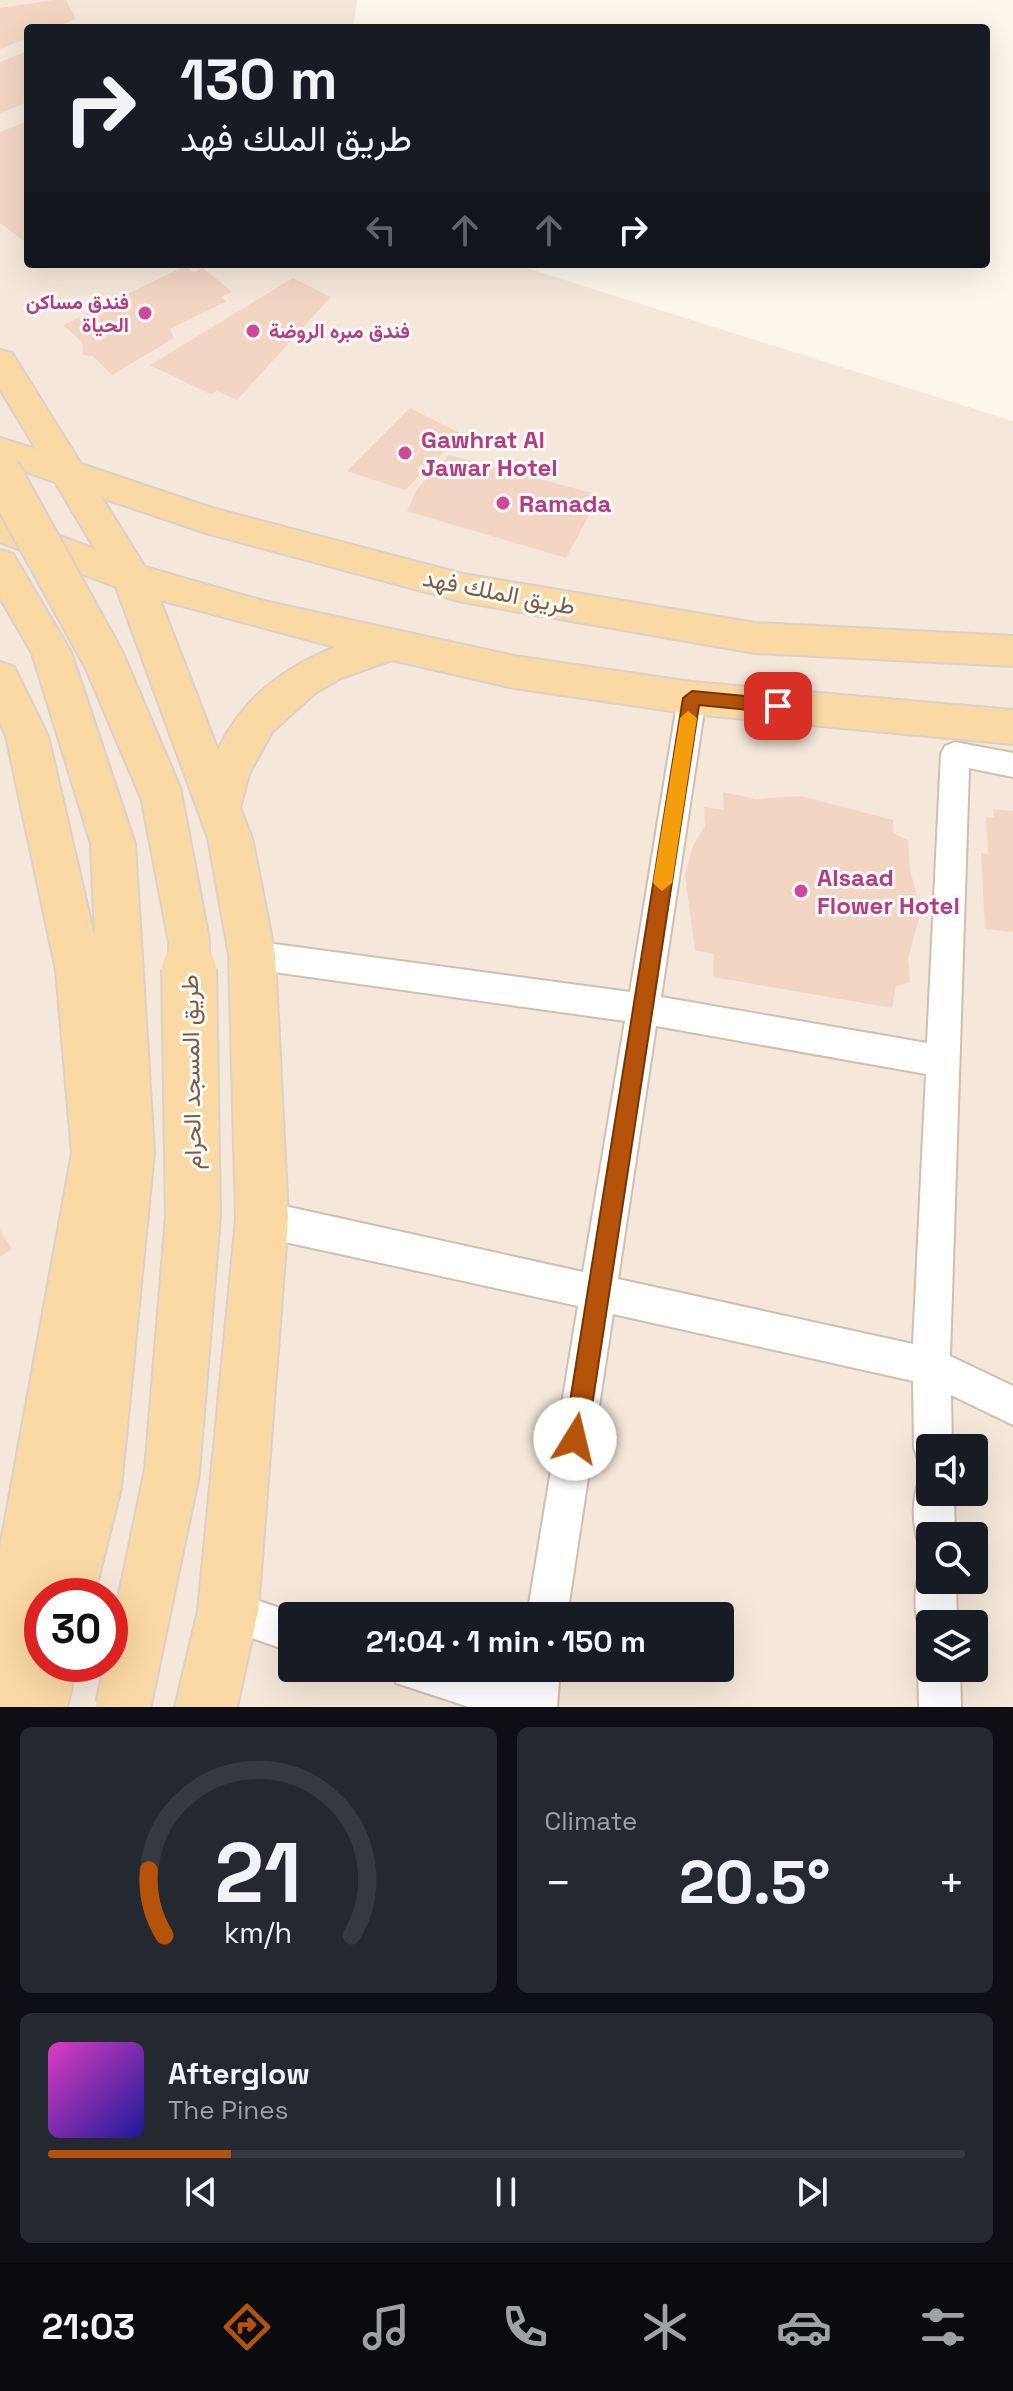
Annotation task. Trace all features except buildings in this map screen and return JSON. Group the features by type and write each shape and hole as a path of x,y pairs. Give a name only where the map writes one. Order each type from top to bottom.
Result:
{"main road":[{"path":"3,365 132,578 230,838 252,955 262,1219 228,1611 206,1707"},
{"path":"3,365 70,441 149,502"},
{"name":"طريق الملك فهد","path":"0,450 206,520 463,588 755,638 1013,651"},
{"name":"طريق المسجد الحرام","path":"0,471 104,660 161,794 189,941 193,1216 172,1472 123,1707"},
{"path":"0,527 132,578 264,616 514,672 953,738 1013,727"},
{"path":"0,564 51,652 113,844 129,1152 92,1488 69,1578"},
{"path":"219,807 233,755 265,710 310,675 336,661 393,645"},
{"path":"0,678 79,970 97,1153 2,1707"},
{"path":"36,1707 42,1682"}],"street":[{"path":"549,1602 692,698"},
{"path":"933,1434 931,1366 953,738 1013,765"},
{"path":"252,955 643,1009 943,1061"},
{"path":"262,1219 931,1366 1013,1406"},
{"path":"228,1611 278,1627"},
{"path":"455,1682 534,1707 537,1682"},
{"path":"939,1682 940,1707"}],"shaded area":[{"path":"0,0 357,0 354,24 24,24 24,268 527,268 1013,421 1013,1707 0,1707"}],"slow traffic":[{"path":"662,883 688,718"}],"place":[{"name":"فندق مساكن الحياة","path":"145,313"},
{"name":"فندق مبره الروضة","path":"253,331"},
{"name":"Gawhrat Al Jawar Hotel","path":"405,453"},
{"name":"Ramada","path":"503,503"},
{"name":"Alsaad Flower Hotel","path":"801,891"}],"route":[{"path":"575,1439 692,698 778,706"}]}
